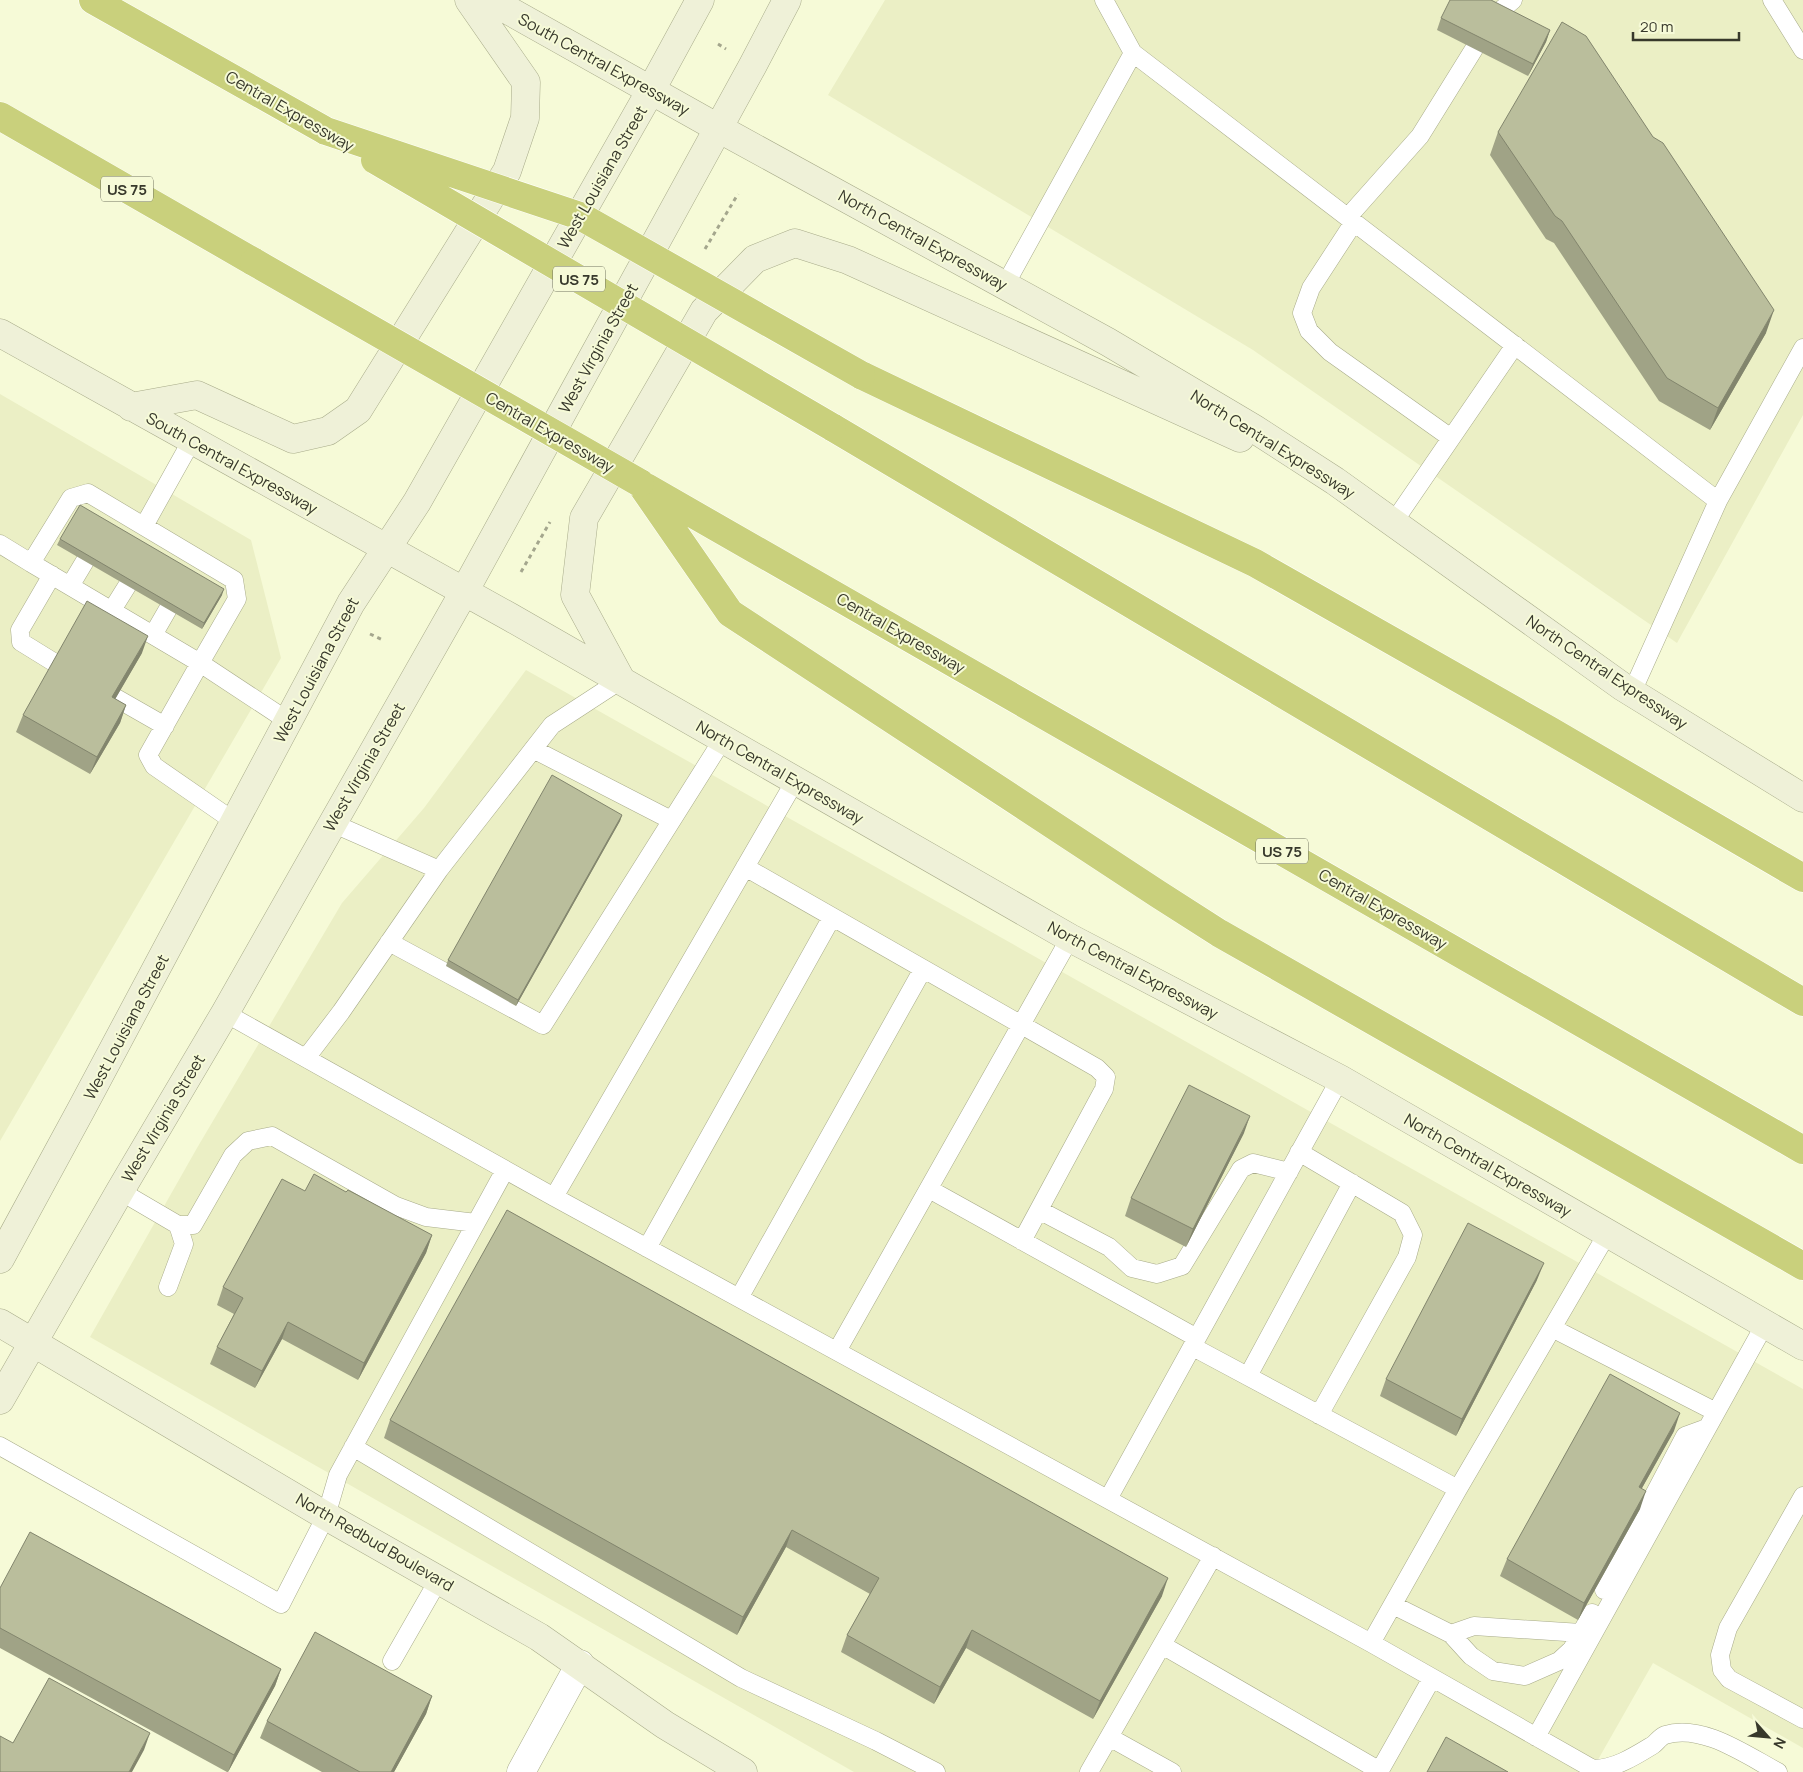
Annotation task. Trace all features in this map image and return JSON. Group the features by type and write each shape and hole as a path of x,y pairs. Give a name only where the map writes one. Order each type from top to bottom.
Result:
{"highway":[{"name":"Central Expressway","path":"93,0 326,131 832,427 1803,1002"},
{"name":"Central Expressway","path":"0,116 1803,1150"},
{"path":"326,131 580,216 861,375 1255,563 1540,725 1803,878"},
{"path":"640,483 730,613 1149,889 1218,932 1803,1266"}],"main road":[{"path":"131,406 197,395 293,439 328,432 358,410 507,171 525,118 526,82 469,0"},
{"name":"South Central Expressway","path":"490,0 718,128"},
{"name":"West Louisiana Street","path":"0,1259 351,603 418,502 700,0"},
{"name":"West Virginia Street","path":"0,1400 225,1013 464,592 787,0"},
{"name":"North Central Expressway","path":"718,128 1005,285 1151,367 1253,428 1335,481 1632,692 1803,798"},
{"path":"621,680 575,595 584,518 704,310 755,259 795,243 848,260 1335,481"},
{"name":"South Central Expressway","path":"0,333 464,592"},
{"name":"North Central Expressway","path":"464,592 1070,938 1340,1079 1803,1346"},
{"name":"North Redbud Boulevard","path":"0,1323 326,1516 540,1637 665,1725 742,1772"}],"street":[{"path":"520,1772 580,1664"}],"lane":[{"path":"1104,0 1134,53 1718,501"},
{"path":"1494,16 1513,0"},
{"path":"1772,0 1803,50"},
{"path":"1451,438 1330,352 1309,331 1302,313 1312,288 1351,219 1420,136 1474,49"},
{"path":"1005,285 1134,53"},
{"path":"1393,523 1514,345"},
{"path":"1632,692 1718,501 1803,348"},
{"path":"147,551 151,530 192,440"},
{"path":"32,563 71,498 88,493 112,516 151,530 234,580 237,599 148,755 154,766 235,822"},
{"path":"0,544 200,663 288,721"},
{"path":"188,576 198,559"},
{"path":"70,586 85,561"},
{"path":"52,575 20,630 22,642 56,663"},
{"path":"112,610 126,586"},
{"path":"153,635 168,609"},
{"path":"306,1058 341,1012 439,870 552,725 621,680"},
{"path":"116,698 164,726"},
{"path":"389,942 543,1025 723,739"},
{"path":"533,749 672,820"},
{"path":"554,1197 795,781"},
{"path":"332,823 439,870"},
{"path":"745,867 1020,1026 1097,1068 1106,1077 1104,1089 1022,1241"},
{"path":"647,1248 832,917"},
{"path":"837,1351 1070,938"},
{"path":"739,1298 923,969"},
{"path":"225,1013 554,1197 1372,1643 1593,1768 1602,1769 1613,1766 1664,1736 1694,1732 1709,1736 1778,1772"},
{"path":"1108,1499 1340,1079"},
{"path":"120,1191 178,1225 193,1225 233,1155 248,1141 272,1136 396,1206 426,1217 476,1224"},
{"path":"1299,1152 1402,1214 1413,1235 1407,1257 1319,1415"},
{"path":"1039,1210 1109,1247 1132,1268 1157,1274 1182,1266 1241,1169 1253,1163 1289,1172"},
{"path":"0,1446 281,1604 326,1516 338,1475 505,1170"},
{"path":"1248,1376 1352,1183"},
{"path":"928,1189 1022,1241 1195,1342 1248,1376 1458,1489"},
{"path":"168,1287 184,1244 178,1225"},
{"path":"1372,1643 1458,1489 1607,1234"},
{"path":"1536,1737 1765,1324"},
{"path":"1552,1328 1716,1412"},
{"path":"1393,1605 1451,1634 1471,1656 1493,1671 1525,1676 1559,1661 1572,1649 1581,1633 1685,1436 1707,1428"},
{"path":"353,1447 741,1678 876,1741 936,1772"},
{"path":"1803,1496 1728,1628 1720,1655 1722,1670 1729,1679 1803,1719"},
{"path":"1089,1772 1212,1556"},
{"path":"392,1661 438,1578"},
{"path":"1451,1634 1474,1626 1581,1633"},
{"path":"1162,1645 1380,1771 1432,1678"},
{"path":"1108,1737 1172,1772"}],"shaded area":[{"path":"885,0 1803,0 1803,415 1677,643 1253,350 828,95"},
{"path":"0,394 251,540 281,658 0,1141"},
{"path":"526,670 1803,1389 1803,1748 1653,1663 1591,1772 854,1772 90,1337 197,1148 342,903 424,808"}],"building":[{"path":"1450,0 1491,0 1550,30 1533,64 1441,18"},
{"path":"1562,22 1586,36 1653,137 1663,143 1774,310 1718,408 1667,378 1562,221 1555,216 1498,132"},
{"path":"80,505 224,589 204,623 60,539"},
{"path":"87,601 148,636 112,697 126,705 97,757 23,715"},
{"path":"552,775 622,815 518,1000 448,960"},
{"path":"1189,1085 1250,1116 1193,1229 1131,1198"},
{"path":"314,1174 432,1235 364,1363 288,1322 262,1371 217,1347 243,1298 223,1287 282,1179 305,1191"},
{"path":"507,1210 1168,1578 1100,1701 972,1630 940,1687 847,1635 879,1578 792,1530 743,1617 390,1420"},
{"path":"1468,1223 1544,1263 1462,1419 1386,1379"},
{"path":"1610,1374 1680,1413 1639,1487 1646,1491 1584,1603 1507,1559"},
{"path":"30,1532 281,1669 234,1755 0,1628 0,1588"},
{"path":"315,1632 432,1696 391,1772 360,1772 267,1721"},
{"path":"49,1678 150,1733 129,1772 0,1772 0,1736 13,1743"},
{"path":"1446,1737 1508,1772 1427,1772"}]}
